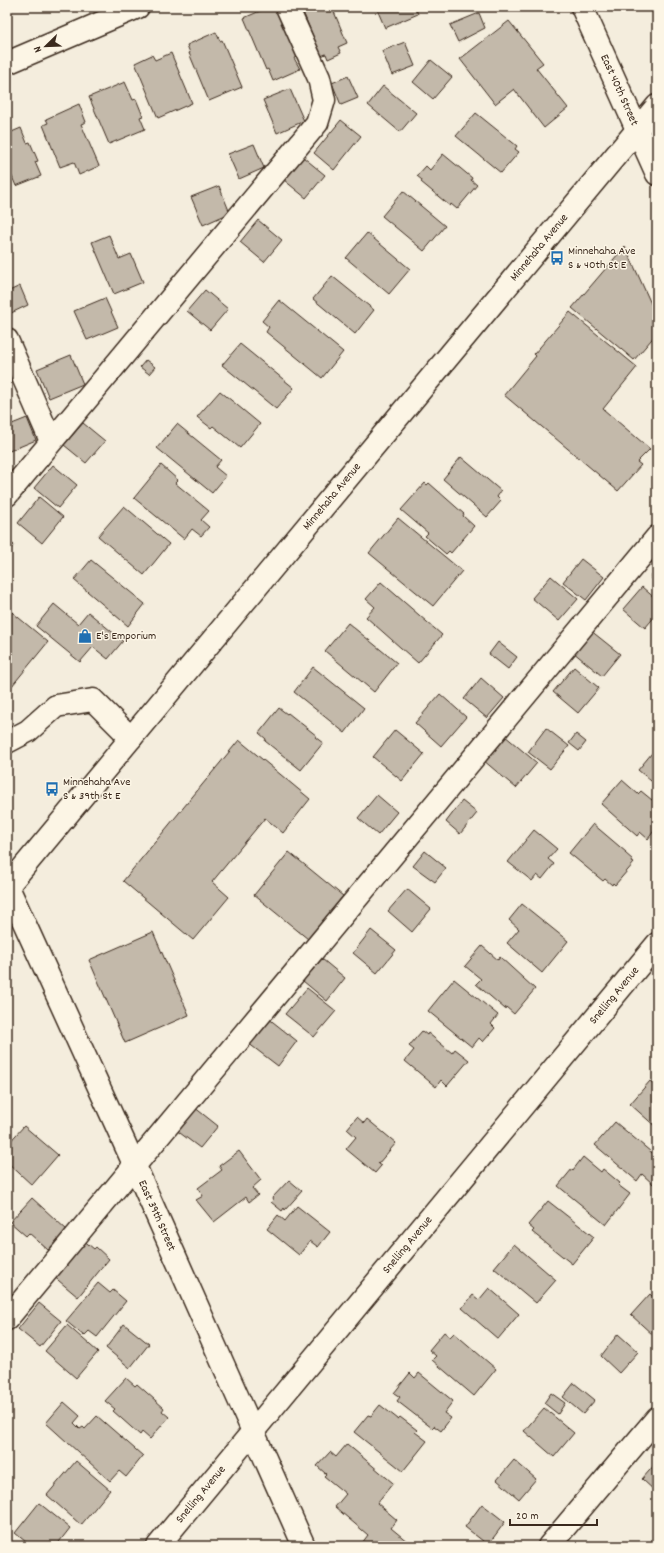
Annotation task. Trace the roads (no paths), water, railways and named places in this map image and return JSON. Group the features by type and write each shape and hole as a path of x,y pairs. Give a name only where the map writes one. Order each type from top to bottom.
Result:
{"street":[{"path":"7,63 138,7"},
{"path":"7,495 317,123 324,100 319,78 287,7"},
{"name":"East 40th Street","path":"582,7 657,174"},
{"name":"Minnehaha Avenue","path":"7,886 657,106"},
{"path":"7,340 51,441"},
{"path":"7,1319 134,1164 657,537"},
{"path":"7,742 28,731 56,706 93,700 131,738"},
{"name":"East 39th Street","path":"7,886 134,1164 304,1546"},
{"name":"Snelling Avenue","path":"158,1546 657,944"},
{"path":"549,1546 657,1418"}],"place":[{"name":"Minnehaha Ave S & 40th St E","path":"557,258"},
{"name":"E's Emporium","path":"85,636"},
{"name":"Minnehaha Ave S & 39th St E","path":"52,789"}]}
